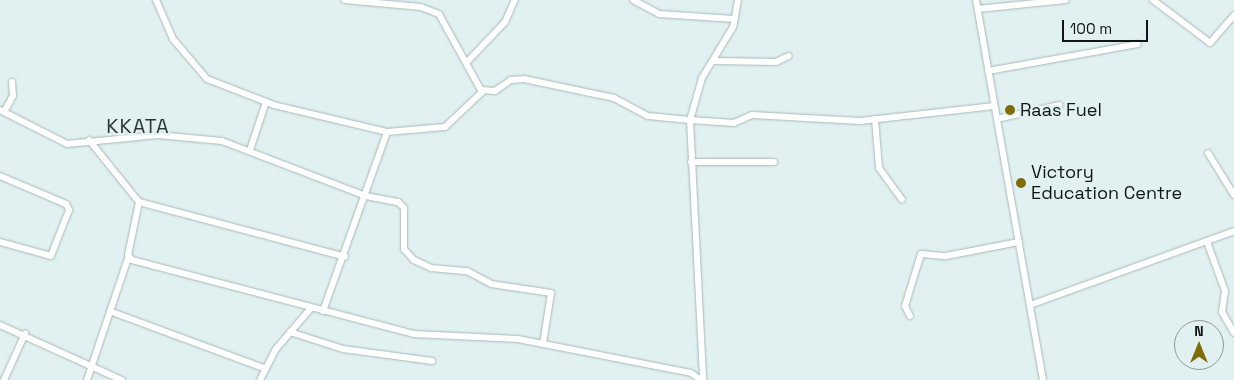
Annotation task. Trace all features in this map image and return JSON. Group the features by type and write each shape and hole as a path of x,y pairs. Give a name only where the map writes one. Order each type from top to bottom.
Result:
{"street":[{"path":"156,0 166,29 197,71 216,83 266,102 387,132 444,127 482,90 495,90 511,80 524,79 614,98 648,116 734,123 752,115 875,120 994,106"},
{"path":"344,0 371,1 433,11 468,61 482,90"},
{"path":"468,61 505,22 516,0"},
{"path":"633,0 659,14 734,19"},
{"path":"702,380 690,120 702,78 715,61 734,19 738,0"},
{"path":"976,0 1043,380"},
{"path":"978,9 1066,0"},
{"path":"1153,0 1210,42 1234,15"},
{"path":"988,71 1138,44"},
{"path":"715,61 776,62 789,56"},
{"path":"12,82 12,96 2,111 59,142 195,137 250,150 366,196 403,206 404,249 419,263 467,271 491,284 551,293 543,344"},
{"path":"250,150 266,102"},
{"path":"996,120 1059,105"},
{"path":"875,120 879,168 902,200"},
{"path":"323,311 345,256 387,132"},
{"path":"89,140 139,202 345,256"},
{"path":"1208,154 1234,195"},
{"path":"691,162 774,162"},
{"path":"0,176 66,204 70,210 51,256 0,242"},
{"path":"87,380 112,312 128,258 139,202"},
{"path":"1030,305 1234,231"},
{"path":"910,316 905,306 921,254 946,256 1019,242"},
{"path":"1207,242 1225,291 1222,312 1234,334"},
{"path":"128,258 414,334 493,335 690,373 702,380"},
{"path":"260,380 290,332 311,308"},
{"path":"112,312 266,369"},
{"path":"0,325 25,334 122,380"},
{"path":"290,332 342,348 432,361"},
{"path":"4,380 25,334"}],"place":[{"name":"Raas Fuel","path":"1010,110"},
{"name":"Victory Education Centre","path":"1021,183"}],"district":[{"name":"KKATA","path":"138,126"}]}
